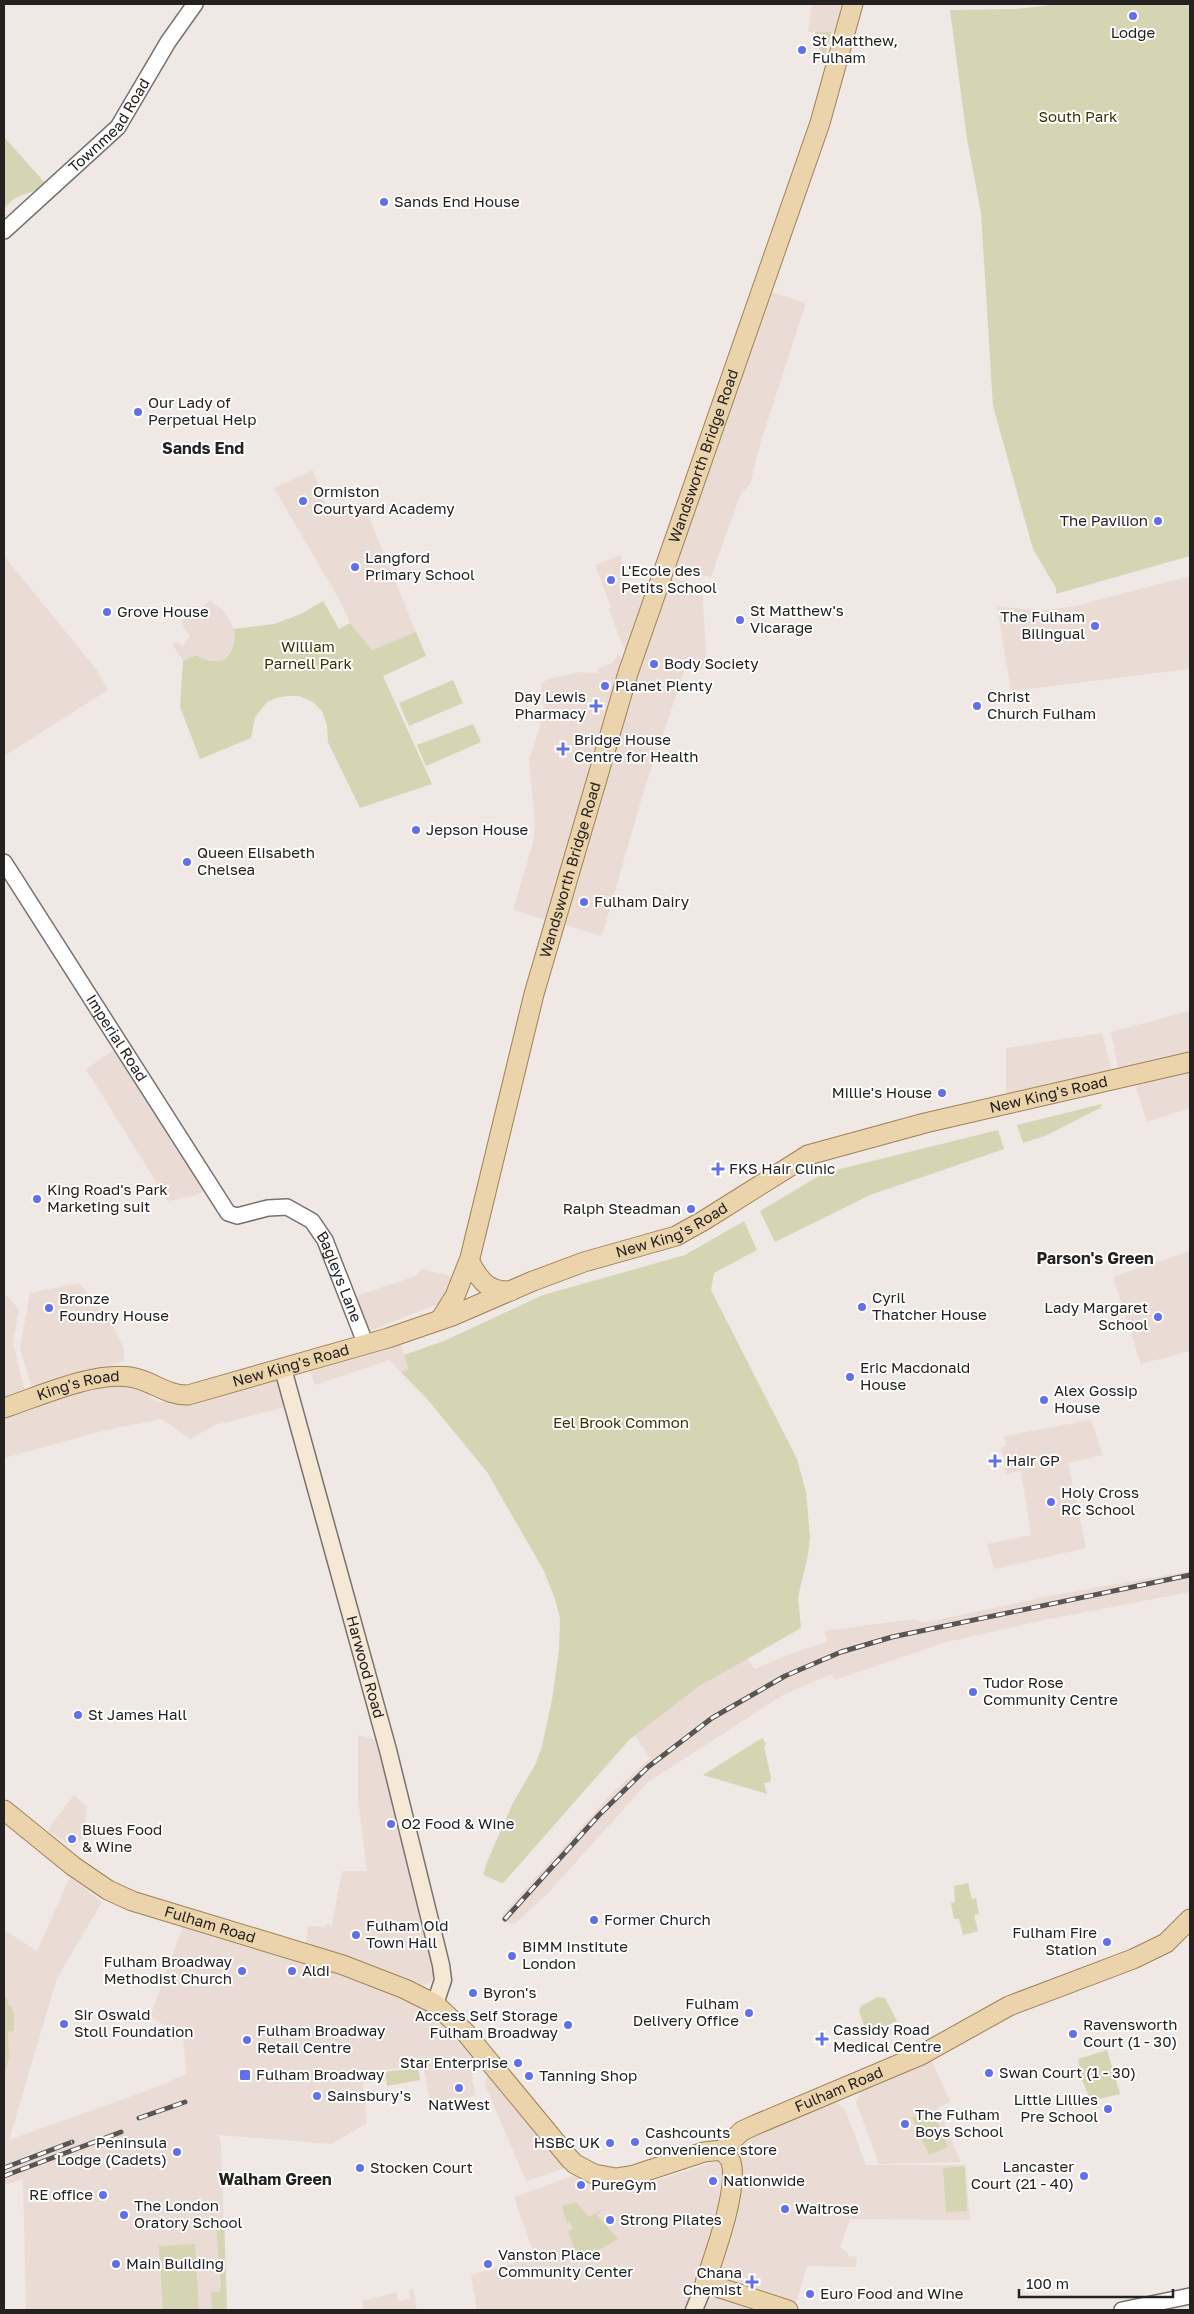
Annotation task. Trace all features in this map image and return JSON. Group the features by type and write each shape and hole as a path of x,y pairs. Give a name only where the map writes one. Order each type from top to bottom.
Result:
{"main road":[{"name":"Wandsworth Bridge Road","path":"471,1261 541,966 628,673 820,123 853,4"},
{"name":"New King's Road","path":"152,1386 171,1394 188,1395 283,1369 440,1320 584,1262 676,1236 808,1155 924,1123 1190,1062"},
{"path":"471,1261 479,1278 490,1288 511,1291"},
{"path":"471,1261 470,1290 473,1306"},
{"path":"440,1320 455,1296 471,1261"},
{"name":"Harwood Road","path":"283,1369 388,1750 441,1965 443,1980 435,2004"},
{"name":"King's Road","path":"4,1408 96,1379 130,1377 152,1386"},
{"name":"Fulham Road","path":"4,1810 74,1866 108,1890 132,1901 343,1965 405,1989 435,2004"},
{"name":"Fulham Road","path":"722,2150 742,2131 755,2124 920,2055 1009,2006 1142,1955 1166,1942 1190,1919"},
{"path":"435,2004 452,2018 488,2059 569,2158 575,2164 594,2174 616,2178 674,2164 704,2152 722,2150 731,2161 733,2173 731,2190 705,2282 694,2310"},
{"path":"705,2282 788,2310"}],"street":[{"name":"Townmead Road","path":"4,231 118,127 171,36 195,4"},
{"name":"Imperial Road","path":"4,862 228,1213 237,1216 274,1207 287,1207 303,1214"},
{"name":"Bagleys Lane","path":"303,1214 320,1229 366,1344"},
{"path":"1122,2310 1190,2296"}],"shaded area":[{"path":"812,4 848,4 840,32 808,32"},
{"path":"768,291 806,303 761,441 750,485 741,493 711,577 675,569 671,563"},
{"name":"Langford Primary School","path":"313,470 328,513 363,503 416,632 372,650 350,623 339,599 274,488"},
{"path":"621,555 624,573 618,587 648,598 629,649 624,649 595,565"},
{"path":"4,556 96,669 108,690 4,756"},
{"name":"The Fulham Bilingual","path":"1190,576 1190,669 1011,691 997,607 1046,610 1075,606"},
{"path":"669,578 702,585 707,669 685,669 644,790 602,936 562,924 625,709"},
{"path":"210,601 223,610 234,629 233,650 218,662 210,662 196,655 183,661 172,644 176,642 183,646 190,635 184,628 182,621"},
{"path":"618,654 626,665 547,920 513,910 533,843 535,825 529,760 544,708 541,684 548,679 581,672 597,673 599,668 613,663"},
{"path":"1189,1011 1190,1055 1126,1072 1118,1067 1111,1032"},
{"path":"1102,1033 1111,1068 1106,1076 1015,1096 1006,1092 1006,1048"},
{"path":"117,1048 201,1185 202,1192 193,1196 168,1201 86,1069"},
{"path":"1190,1068 1190,1108 1147,1122 1136,1088 1142,1081"},
{"name":"Lady Margaret School","path":"1190,1251 1190,1351 1141,1364 1113,1277"},
{"path":"422,1269 459,1278 440,1303 357,1336 344,1300 416,1276"},
{"path":"79,1283 110,1320 124,1349 124,1361 39,1392 32,1388 20,1348 30,1293"},
{"path":"8,1296 19,1310 13,1343 25,1391 4,1403 4,1297"},
{"path":"401,1345 409,1369 401,1372 389,1360 315,1385 310,1372"},
{"path":"269,1375 283,1385 289,1404 281,1408 224,1423 223,1421 190,1439 162,1419 106,1430 4,1458 4,1414 129,1380 145,1390 156,1402 180,1402"},
{"name":"Holy Cross RC School","path":"1091,1420 1103,1455 1068,1463 1086,1548 994,1569 987,1544 1031,1535 1021,1471 1006,1474 1001,1448 1006,1446 1004,1436"},
{"path":"1190,1571 1190,1592 1044,1620 947,1642 835,1680 831,1674 783,1695 648,1782 550,1891 516,1923 510,1924 502,1915 610,1795 650,1758 635,1735 691,1692 747,1658 755,1669 792,1653 827,1642 825,1631 914,1619 923,1623 1049,1596"},
{"path":"358,1735 377,1740 383,1746 436,1966 432,1981 420,1987 306,1944 308,1926 325,1927 325,1924 332,1925 342,1871 367,1871 358,1799"},
{"path":"74,1795 87,1806 84,1835 75,1847 72,1847 49,1831 51,1825"},
{"path":"70,1877 102,1902 57,1978 9,2140 154,2088 186,2074 183,2035 150,2017 183,1926 307,1963 413,2003 429,2012 474,2058 472,2080 476,2095 435,2111 428,2092 423,2065 380,2070 379,2081 363,2084 367,2123 332,2144 219,2135 221,2145 227,2310 26,2310 23,2179 4,2185 4,1930 37,1951"},
{"name":"The Fulham Boys School","path":"932,2061 950,2102 938,2108 961,2162 879,2164 856,2102 862,2090"},
{"path":"487,2076 492,2078 565,2168 526,2181 485,2085"},
{"path":"828,2102 838,2104 845,2109 866,2165 965,2165 970,2220 850,2219 840,2247 848,2253 848,2256 857,2257 856,2267 807,2266 794,2310 477,2310 471,2275 535,2257 514,2197 578,2174 598,2185 623,2191 717,2161 745,2134"},
{"path":"413,2289 417,2310 364,2310 362,2301 397,2292 398,2301 410,2299 409,2290"}],"green space":[{"name":"South Park","path":"1060,4 1190,4 1190,556 1056,594 1056,588 1033,549 993,406 981,213 967,139 950,10 1016,9"},
{"path":"815,32 832,32 824,59 822,59"},
{"path":"4,137 45,183 35,190 14,199 4,209"},
{"name":"William Parnell Park","path":"323,601 339,629 350,623 372,650 416,632 426,656 383,676 432,784 360,808 328,742 327,725 322,711 313,702 299,696 276,698 267,702 255,717 251,738 200,759 180,707 183,661 196,655 213,661 220,661 226,658 233,647 234,629 274,624 301,614"},
{"path":"453,680 463,703 409,726 399,703"},
{"path":"473,724 481,742 426,766 417,745"},
{"path":"1102,1104 1100,1108 1045,1136 1023,1143 1017,1125"},
{"path":"998,1130 1004,1149 870,1195 775,1242 760,1211 824,1173"},
{"name":"Eel Brook Common","path":"744,1221 757,1250 714,1273 711,1290 797,1459 806,1492 810,1537 808,1555 798,1597 801,1628 698,1687 629,1740 502,1883 483,1875 513,1803 536,1763 542,1746 552,1700 559,1650 560,1618 544,1571 487,1472 428,1400 401,1372 409,1369 404,1355 444,1341 543,1295 685,1255"},
{"path":"762,1738 766,1744 764,1747 771,1777 770,1782 764,1783 767,1794 703,1775"},
{"path":"968,1883 972,1899 976,1898 979,1914 974,1915 978,1931 963,1935 959,1919 954,1919 951,1903 955,1902 954,1886"},
{"path":"4,1996 7,1998 13,2013 14,2031 8,2032 9,2056 4,2080"},
{"path":"878,1997 885,1998 897,2021 867,2034 859,2011 861,2006"},
{"path":"1107,2050 1120,2094 1091,2101 1081,2078 1078,2059"},
{"path":"418,2067 420,2080 387,2086 385,2072"},
{"path":"933,2111 948,2147 929,2155 912,2118"},
{"path":"965,2166 967,2211 946,2212 943,2168"},
{"path":"576,2202 589,2217 603,2209 597,2215 618,2239 579,2261 568,2231 573,2229 570,2222 567,2223 562,2206"},
{"path":"224,2220 227,2310 212,2310 211,2292 220,2292 221,2285 216,2228 217,2223"},
{"path":"195,2244 199,2310 163,2310 159,2246"}],"railway":[{"path":"505,1919 599,1815 648,1767 712,1718 785,1676 841,1652 892,1637 1190,1575"},
{"path":"139,2118 185,2102"},
{"path":"4,2176 121,2132"},
{"path":"4,2168 72,2142"}],"place":[{"name":"Lodge","path":"1133,16"},
{"name":"St Matthew, Fulham","path":"802,50"},
{"name":"Sands End House","path":"384,202"},
{"name":"Our Lady of Perpetual Help","path":"138,412"},
{"name":"Ormiston Courtyard Academy","path":"303,501"},
{"name":"The Pavilion","path":"1158,521"},
{"name":"Langford Primary School","path":"355,567"},
{"name":"L'Ecole des Petits School","path":"611,580"},
{"name":"Grove House","path":"107,612"},
{"name":"St Matthew's Vicarage","path":"740,620"},
{"name":"The Fulham Bilingual","path":"1095,626"},
{"name":"Body Society","path":"654,664"},
{"name":"Planet Plenty","path":"605,686"},
{"name":"Day Lewis Pharmacy","path":"596,706"},
{"name":"Christ Church Fulham","path":"977,706"},
{"name":"Bridge House Centre for Health","path":"563,749"},
{"name":"Jepson House","path":"416,830"},
{"name":"Queen Elisabeth Chelsea","path":"187,862"},
{"name":"Fulham Dairy","path":"584,902"},
{"name":"Millie's House","path":"942,1093"},
{"name":"FKS Hair Clinic","path":"718,1169"},
{"name":"King Road's Park Marketing suit","path":"37,1199"},
{"name":"Ralph Steadman","path":"691,1209"},
{"name":"Cyril Thatcher House","path":"862,1307"},
{"name":"Bronze Foundry House","path":"49,1308"},
{"name":"Lady Margaret School","path":"1158,1317"},
{"name":"Eric Macdonald House","path":"850,1377"},
{"name":"Alex Gossip House","path":"1044,1400"},
{"name":"Hair GP","path":"995,1461"},
{"name":"Holy Cross RC School","path":"1051,1502"},
{"name":"Tudor Rose Community Centre","path":"973,1692"},
{"name":"St James Hall","path":"78,1715"},
{"name":"O2 Food & Wine","path":"391,1824"},
{"name":"Blues Food & Wine","path":"72,1839"},
{"name":"Former Church","path":"594,1920"},
{"name":"Fulham Old Town Hall","path":"356,1935"},
{"name":"Fulham Fire Station","path":"1107,1942"},
{"name":"BIMM Institute London","path":"512,1956"},
{"name":"Fulham Broadway Methodist Church","path":"242,1971"},
{"name":"Aldi","path":"292,1971"},
{"name":"Byron's","path":"473,1993"},
{"name":"Fulham Delivery Office","path":"749,2013"},
{"name":"Sir Oswald Stoll Foundation","path":"64,2024"},
{"name":"Access Self Storage Fulham Broadway","path":"568,2025"},
{"name":"Ravensworth Court (1 - 30)","path":"1073,2034"},
{"name":"Cassidy Road Medical Centre","path":"822,2039"},
{"name":"Fulham Broadway Retail Centre","path":"247,2040"},
{"name":"Star Enterprise","path":"518,2063"},
{"name":"Swan Court (1 - 30)","path":"989,2073"},
{"name":"Fulham Broadway","path":"245,2075"},
{"name":"Tanning Shop","path":"529,2076"},
{"name":"NatWest","path":"459,2088"},
{"name":"Sainsbury's","path":"317,2096"},
{"name":"Little Lillies Pre School","path":"1108,2109"},
{"name":"The Fulham Boys School","path":"905,2124"},
{"name":"Cashcounts convenience store","path":"635,2142"},
{"name":"HSBC UK","path":"610,2143"},
{"name":"Peninsula Lodge (Cadets)","path":"177,2152"},
{"name":"Stocken Court","path":"360,2168"},
{"name":"Lancaster Court (21 - 40)","path":"1084,2176"},
{"name":"Nationwide","path":"713,2181"},
{"name":"PureGym","path":"581,2185"},
{"name":"RE office","path":"103,2195"},
{"name":"Waitrose","path":"785,2209"},
{"name":"The London Oratory School","path":"124,2215"},
{"name":"Strong Pilates","path":"610,2220"},
{"name":"Main Building","path":"116,2264"},
{"name":"Vanston Place Community Center","path":"488,2264"},
{"name":"Chana Chemist","path":"752,2282"},
{"name":"Euro Food and Wine","path":"810,2294"}],"district":[{"name":"Sands End","path":"203,448"},
{"name":"Parson's Green","path":"1095,1258"},
{"name":"Walham Green","path":"275,2179"}]}
